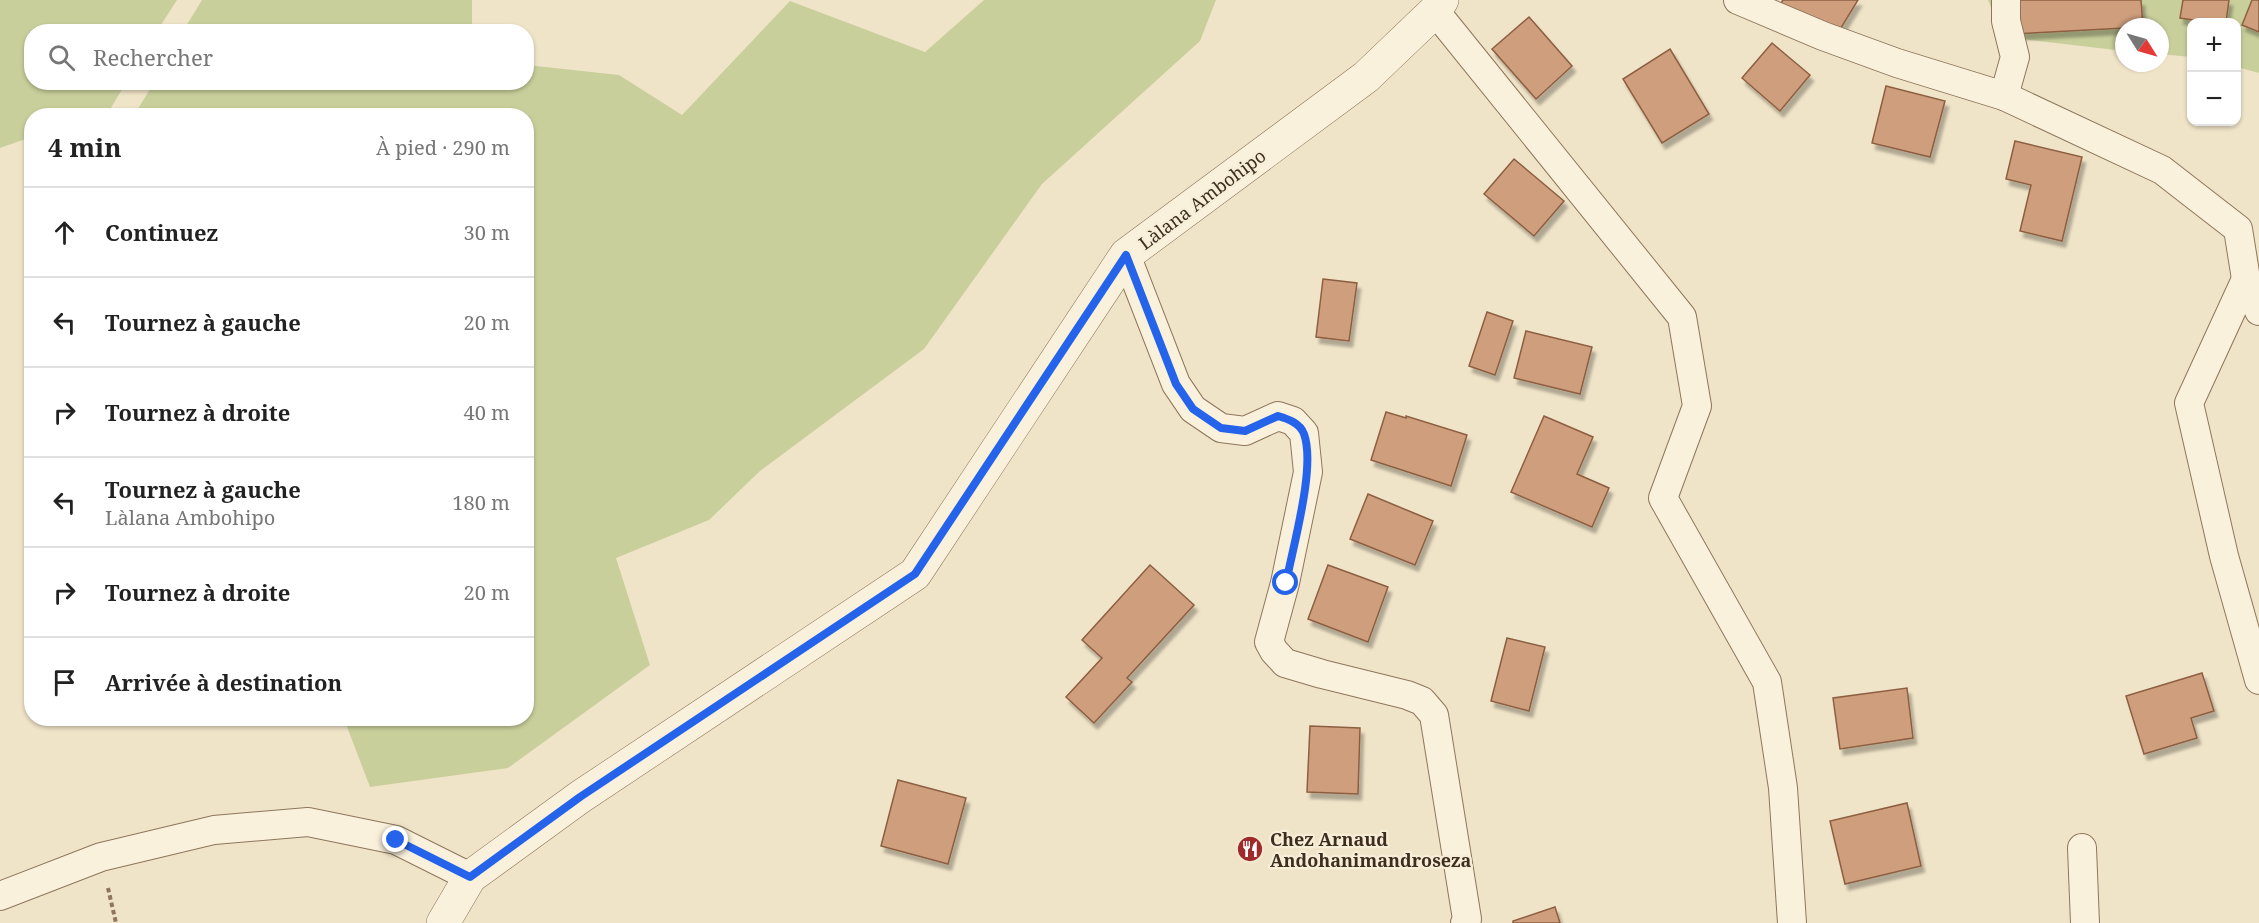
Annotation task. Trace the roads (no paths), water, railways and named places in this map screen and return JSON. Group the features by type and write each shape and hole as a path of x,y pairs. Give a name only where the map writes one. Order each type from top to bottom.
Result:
{"street":[{"path":"1738,0 1823,36 1897,63 2004,96 2162,170 2238,229 2246,279 2259,311"},
{"path":"2004,96 2015,57 2006,21 2006,0"},
{"path":"1438,6 1682,317 1697,406 1664,498 1767,682 1783,788 1792,923"},
{"name":"Làlana Ambohipo","path":"443,923 470,877 580,797 915,574 1126,255 1366,76 1438,6"},
{"path":"1126,255 1176,384 1193,409 1221,428 1245,431 1278,416 1293,421 1304,433 1308,472 1286,583 1269,642 1285,663 1407,695 1422,701 1434,715 1467,919 1465,923"},
{"path":"2246,279 2189,403 2224,556 2259,680"},
{"path":"0,896 101,858 214,830 308,822 396,840 470,877"},
{"path":"2082,848 2085,923"}],"place":[{"name":"Chez Arnaud Andohanimandroseza","path":"1250,849"}]}
